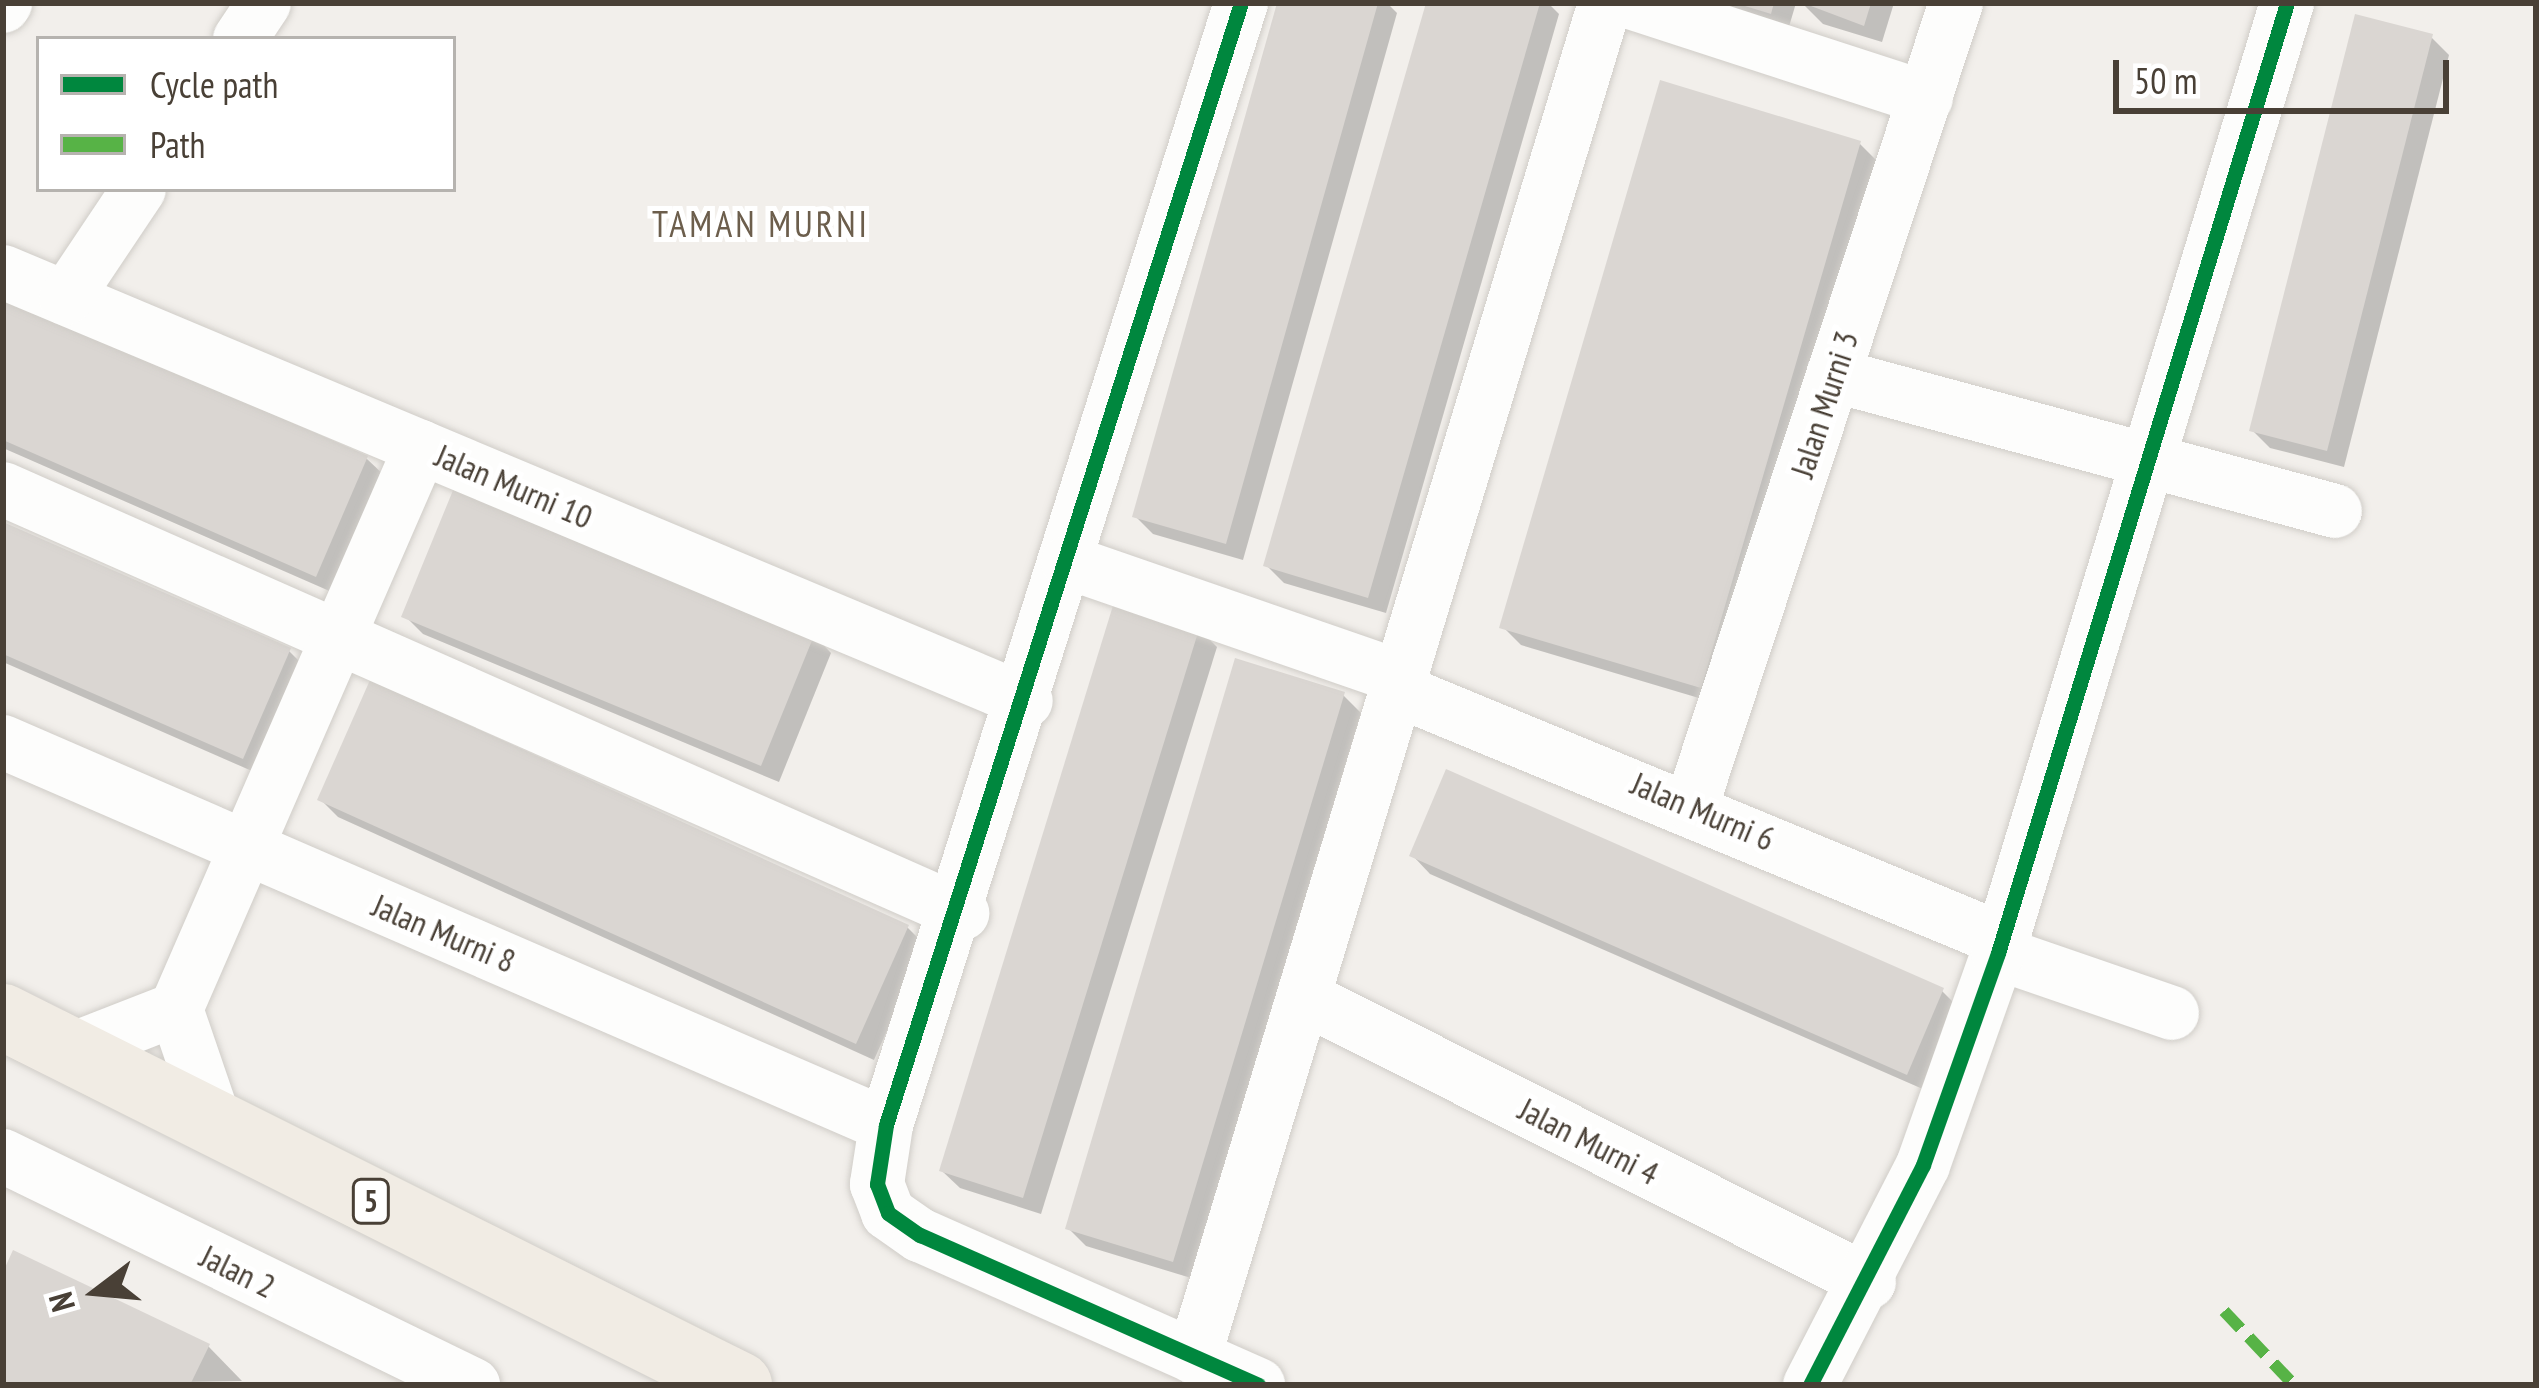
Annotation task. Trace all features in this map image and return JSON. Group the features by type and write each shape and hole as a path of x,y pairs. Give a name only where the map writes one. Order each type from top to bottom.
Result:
{"main road":[{"name":"5","path":"3,1017 739,1385"}],"street":[{"path":"242,36 264,3"},
{"path":"1241,3 962,913 886,1125 877,1184 888,1213 1258,1385"},
{"path":"1194,1357 1309,1000 1605,3"},
{"path":"1634,3 1926,98"},
{"name":"Jalan Murni 3","path":"1692,804 1956,3"},
{"path":"1810,1385 1869,1282 2001,946 2287,3"},
{"path":"66,298 137,192"},
{"name":"Jalan Murni 10","path":"3,272 1026,701"},
{"path":"1833,375 2335,511"},
{"path":"215,1123 176,1009 421,447"},
{"path":"3,489 962,913"},
{"name":"Jalan Murni 6","path":"1068,562 1402,685 1692,804 2001,946 2172,1013"},
{"name":"Jalan Murni 8","path":"3,742 886,1125"},
{"name":"Jalan Murni 4","path":"1309,1000 1869,1282"},
{"path":"69,1051 176,1009"},
{"name":"Jalan 2","path":"3,1156 473,1385"}],"building":[{"path":"1277,3 1378,3 1226,544 1132,517"},
{"path":"1426,3 1540,3 1368,598 1263,566"},
{"path":"1735,3 1774,3 1771,14"},
{"path":"1803,3 1871,3 1864,26"},
{"path":"2355,14 2433,34 2327,451 2249,431"},
{"path":"1660,80 1861,141 1701,688 1499,628"},
{"path":"3,296 368,456 316,577 3,440"},
{"path":"456,483 815,633 761,766 401,617"},
{"path":"3,522 291,648 243,759 3,654"},
{"path":"1115,599 1200,626 1023,1198 939,1171"},
{"path":"1235,658 1345,692 1173,1262 1065,1229"},
{"path":"370,680 909,925 856,1044 317,800"},
{"path":"1446,769 1944,988 1907,1075 1409,856"},
{"path":"13,1250 210,1344 190,1385 3,1385 3,1272"}],"marked path":[{"path":"2224,1311 2294,1385"}],"cycle path":[{"path":"1241,3 886,1125 877,1184 888,1213 920,1235 1258,1385"},
{"path":"1810,1385 1923,1165 1998,953 2287,3"}],"district":[{"name":"TAMAN MURNI","path":"761,224"}]}
